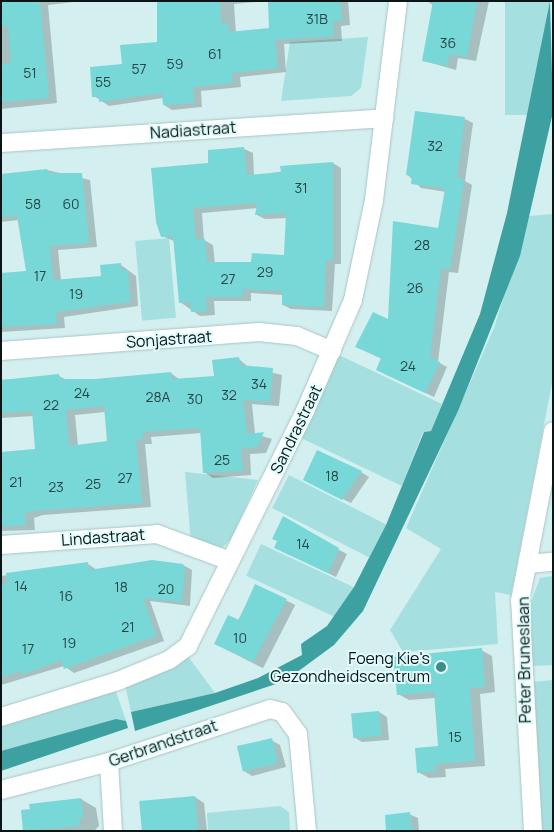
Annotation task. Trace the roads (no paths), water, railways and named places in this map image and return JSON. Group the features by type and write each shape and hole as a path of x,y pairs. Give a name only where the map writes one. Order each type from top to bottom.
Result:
{"street":[{"name":"Sandrastraat","path":"1,717 170,660 188,646 332,351 353,300 384,118 398,1"},
{"name":"Nadiastraat","path":"1,143 384,118"},
{"name":"Sonjastraat","path":"1,351 258,332 297,336 332,351"},
{"name":"Peter Bruneslaan","path":"533,831 520,601 553,431"},
{"name":"Lindastraat","path":"1,545 158,534 230,561"},
{"path":"528,564 553,562"},
{"name":"Gerbrandstraat","path":"1,790 109,762 270,709 282,712 290,723 302,750 307,831"},
{"path":"109,762 113,831"}],"place":[{"name":"Foeng Kie's Gezondheidscentrum","path":"441,667"}]}
